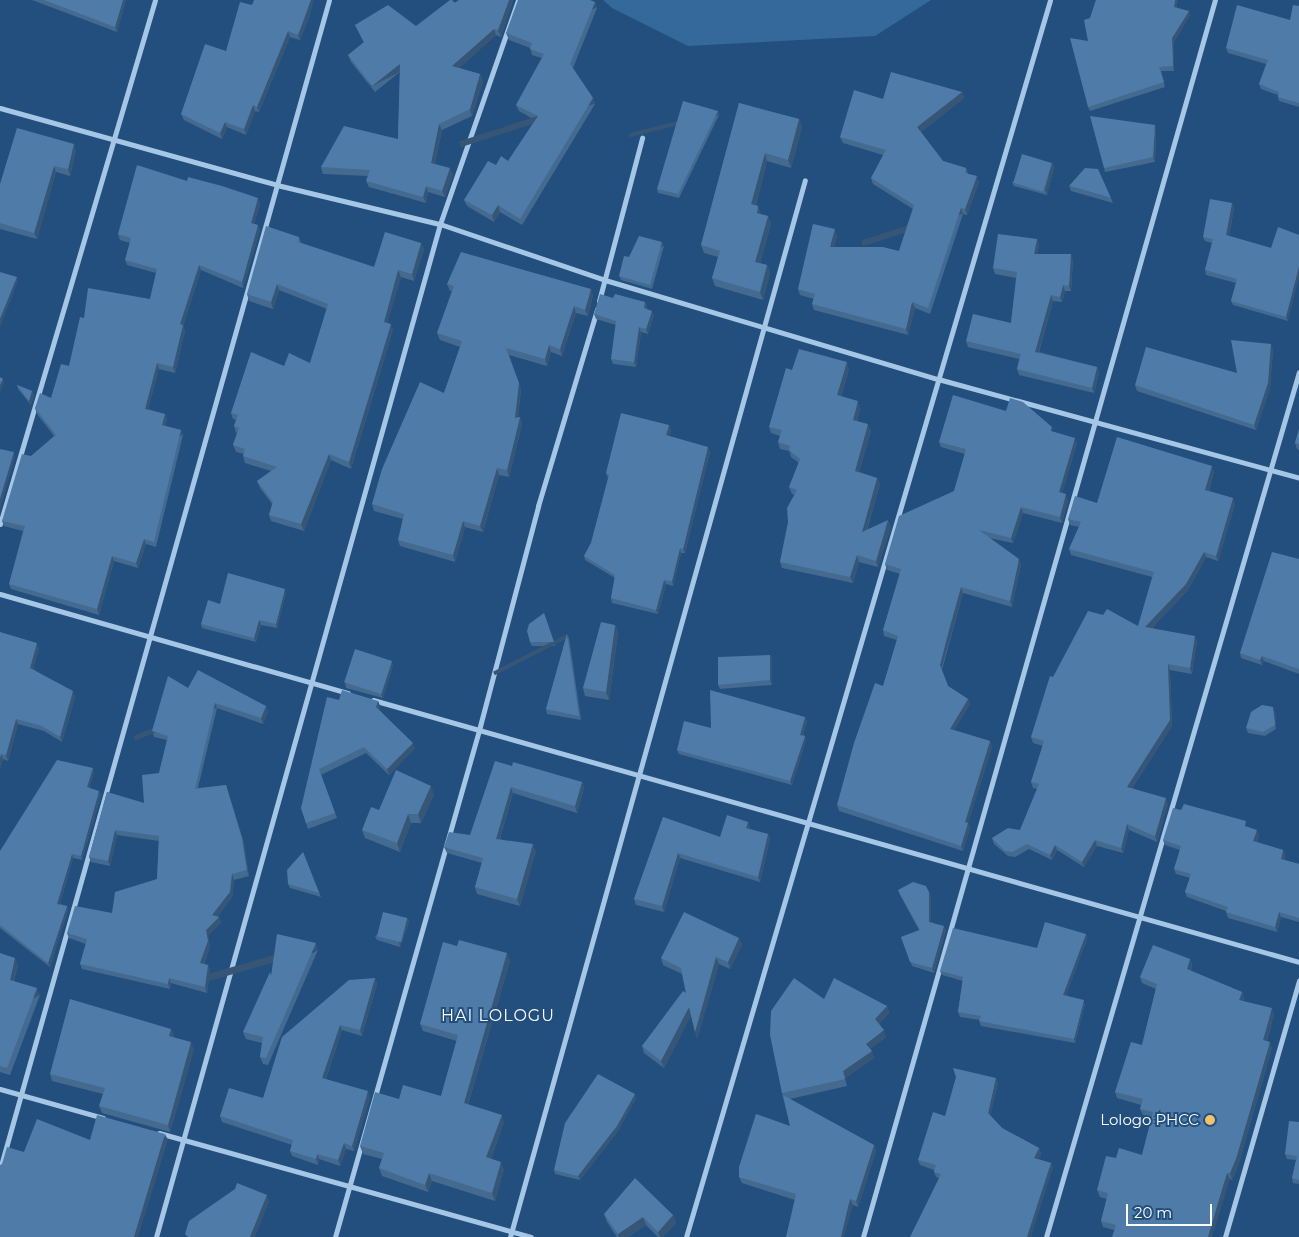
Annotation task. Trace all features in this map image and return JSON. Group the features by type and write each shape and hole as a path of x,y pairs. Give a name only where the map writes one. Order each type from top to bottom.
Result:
{"street":[{"path":"0,524 88,218 116,141 154,0"},
{"path":"0,1169 329,0"},
{"path":"156,1237 440,224 518,0"},
{"path":"686,1237 1050,0"},
{"path":"863,1237 1215,0"},
{"path":"0,108 277,185 440,224 605,280 938,379 1299,478"},
{"path":"335,1237 479,730 538,506 605,280 642,138"},
{"path":"510,1234 805,180"},
{"path":"1046,1237 1299,372"},
{"path":"0,594 358,696"},
{"path":"368,698 1299,962"},
{"path":"1224,1237 1299,980"},
{"path":"0,1089 107,1119"},
{"path":"155,1132 510,1234 531,1237"}],"shaded area":[{"path":"603,0 931,0 875,36 688,46 612,8"}],"building":[{"path":"44,0 123,0 115,27"},
{"path":"254,0 311,0 298,35 288,31 257,107 253,105 244,129 225,122 220,133 181,114 205,44 226,51 240,2 252,5"},
{"path":"450,0 455,3 459,0 509,0 498,30 494,29 452,66 480,74 470,109 439,124 431,163 450,168 442,191 426,186 423,197 366,181 370,170 321,167 344,126 398,139 400,64 372,86 348,55 364,42 355,25 388,5 416,26"},
{"path":"518,0 590,0 595,2 570,64 593,98 520,219 498,205 492,215 464,200 488,161 496,165 501,156 508,161 538,116 516,105 544,54 530,49 532,43 506,33"},
{"path":"1096,0 1175,0 1174,7 1189,11 1172,38 1173,66 1159,67 1164,82 1088,107 1070,38 1088,41 1084,20 1090,18"},
{"path":"1237,5 1290,20 1293,5 1299,6 1299,103 1278,97 1279,92 1259,84 1268,60 1226,48"},
{"path":"891,72 962,92 917,127 943,161 966,168 965,173 977,176 965,209 961,208 928,308 912,302 906,329 812,304 815,294 798,289 813,224 835,229 830,247 883,247 899,251 914,205 871,178 886,150 840,137 854,90 883,99"},
{"path":"683,101 718,111 678,194 657,189"},
{"path":"739,103 799,119 788,160 765,153 751,204 758,206 757,213 768,216 755,262 767,265 760,292 712,278 720,251 701,245"},
{"path":"1090,116 1155,125 1153,157 1104,168"},
{"path":"17,128 74,144 68,169 54,166 34,233 0,223 0,184"},
{"path":"1022,154 1052,163 1043,192 1013,183"},
{"path":"137,165 187,181 188,177 258,198 251,223 258,225 242,282 199,265 180,324 183,325 173,367 157,363 145,409 165,414 162,425 181,430 154,542 144,539 136,563 112,556 97,609 9,584 25,526 2,521 22,454 31,456 56,435 35,408 40,393 51,398 61,364 69,366 80,317 84,318 88,288 150,299 157,269 125,260 131,238 118,234"},
{"path":"1085,168 1098,169 1111,198 1069,186"},
{"path":"1210,199 1232,203 1226,235 1271,248 1278,227 1299,235 1299,267 1286,317 1231,301 1237,279 1205,270 1213,239 1203,237"},
{"path":"266,226 299,237 298,242 374,267 385,232 421,243 412,274 398,270 384,322 391,324 349,462 329,454 301,524 269,515 273,502 257,481 277,467 243,456 245,449 233,445 239,428 234,426 238,415 231,413 251,352 284,366 289,353 310,363 328,304 277,284 271,302 247,294"},
{"path":"998,234 1037,239 1034,254 1071,254 1069,286 1063,285 1060,297 1051,295 1035,352 1097,367 1092,388 1017,369 1021,354 966,341 973,314 1011,323 1017,272 993,268"},
{"path":"639,236 662,242 650,285 619,276 624,256 629,257"},
{"path":"461,252 591,289 585,310 574,306 560,349 549,345 545,359 506,348 519,383 515,418 520,417 507,470 497,468 480,526 463,521 453,555 398,540 404,514 372,504 382,469 420,382 444,393 462,341 437,333 454,286 447,284"},
{"path":"0,272 17,277 0,319"},
{"path":"600,294 613,298 615,294 645,302 644,308 652,311 646,329 639,327 634,362 611,359 616,321 594,314"},
{"path":"1231,340 1271,344 1268,383 1254,425 1135,385 1146,347 1237,373"},
{"path":"799,349 847,362 837,395 858,401 853,420 868,424 855,471 877,478 862,532 888,520 876,561 857,555 850,577 780,562 788,522 787,508 797,490 789,487 800,459 789,450 790,446 778,442 782,430 769,427 786,368 792,370"},
{"path":"17,385 32,391 29,401"},
{"path":"953,395 1006,411 1010,398 1023,402 1052,427 1051,431 1075,438 1059,492 1066,494 1060,517 1021,507 1011,538 979,530 1019,559 1010,601 961,587 949,629 940,665 948,686 968,699 950,729 990,741 965,822 968,823 961,846 837,805 854,743 875,683 883,686 898,636 883,630 901,569 885,564 899,516 954,491 966,449 939,442"},
{"path":"621,413 669,425 666,435 708,447 683,549 680,548 672,581 664,580 656,610 611,598 615,575 584,556 591,543 609,475 606,473"},
{"path":"1299,429 1299,444 1295,443"},
{"path":"1117,437 1212,466 1205,490 1233,498 1216,556 1204,552 1186,584 1145,627 1195,636 1190,668 1168,664 1170,720 1127,787 1166,798 1155,836 1127,824 1121,848 1095,840 1082,862 1055,845 1050,855 1027,844 1012,852 1005,851 992,838 1008,828 1020,830 1039,784 1031,782 1044,741 1031,737 1050,676 1053,677 1088,611 1103,615 1107,609 1138,626 1154,572 1069,549 1081,522 1068,519 1075,496 1097,503"},
{"path":"0,449 14,452 0,499"},
{"path":"1272,552 1299,559 1299,669 1262,656 1260,660 1240,653"},
{"path":"228,573 285,589 276,624 259,620 254,638 201,624 208,600 220,604"},
{"path":"544,613 554,642 530,642 527,631 529,624"},
{"path":"601,622 615,625 606,692 583,688"},
{"path":"0,632 37,643 30,668 73,691 60,737 42,726 16,719 6,755 1,754 0,758"},
{"path":"567,634 579,716 546,709"},
{"path":"355,649 392,661 381,694 344,682"},
{"path":"770,655 770,680 718,685 718,657"},
{"path":"198,670 266,706 261,718 215,703 195,789 226,785 242,838 247,870 232,874 230,892 212,915 219,917 206,930 208,941 200,963 208,965 205,987 169,978 168,984 80,964 87,939 67,933 75,906 112,913 115,892 157,879 159,836 115,830 108,861 89,857 107,792 144,803 142,775 159,773 168,736 152,731 168,676 188,688"},
{"path":"342,690 378,701 376,707 413,743 387,769 364,747 319,769 335,813 306,823 301,808 327,697 339,700"},
{"path":"710,690 805,717 800,735 805,736 790,781 677,750 684,721 711,728"},
{"path":"1262,705 1273,707 1275,725 1263,732 1246,728 1251,712"},
{"path":"57,760 93,768 87,787 99,791 81,856 72,854 57,904 67,906 48,963 0,925 0,851"},
{"path":"495,761 512,766 513,762 582,782 575,806 511,787 496,839 533,844 517,899 475,887 483,858 444,847 449,832 470,835"},
{"path":"396,770 431,786 418,814 408,814 397,843 362,830 371,807 379,810"},
{"path":"1184,804 1246,821 1245,826 1257,830 1253,841 1283,850 1281,859 1299,864 1299,918 1279,912 1275,927 1226,912 1228,907 1185,892 1191,874 1174,869 1181,846 1163,840 1173,808 1181,810"},
{"path":"727,815 748,822 746,828 768,834 758,877 678,853 662,906 634,899 663,817 720,837"},
{"path":"303,852 319,893 288,884 287,870"},
{"path":"913,882 926,886 929,892 929,922 944,926 932,968 910,962 901,937 920,930 898,890"},
{"path":"383,912 407,918 401,942 377,936"},
{"path":"684,912 739,938 728,962 716,957 695,1032 689,1007 661,1061 642,1046 683,991 686,993 681,968 661,958"},
{"path":"1045,922 1086,934 1063,995 1084,1000 1074,1039 979,1021 981,1016 958,1012 963,977 940,971 953,928 1037,948"},
{"path":"277,934 316,943 266,1058 260,1057 263,1037 243,1032 270,972 271,976"},
{"path":"459,940 507,953 464,1103 502,1115 486,1157 501,1162 492,1193 429,1173 425,1185 379,1168 384,1153 360,1146 375,1092 399,1099 403,1085 441,1096 458,1035 420,1024 443,942 457,946"},
{"path":"1153,945 1190,959 1187,969 1242,992 1239,1000 1272,1008 1263,1040 1270,1042 1236,1159 1230,1173 1227,1173 1208,1237 1112,1237 1116,1225 1101,1221 1108,1193 1097,1190 1106,1156 1116,1158 1119,1148 1142,1155 1153,1112 1140,1109 1143,1099 1115,1092 1131,1042 1142,1045 1157,984 1140,977"},
{"path":"0,953 15,958 10,980 37,988 7,1068 0,1066"},
{"path":"375,978 360,1030 340,1025 322,1078 368,1091 352,1146 344,1143 338,1160 317,1154 316,1159 290,1151 293,1140 220,1116 229,1088 263,1098 282,1037 349,980"},
{"path":"794,978 824,999 834,978 887,1006 875,1019 884,1030 866,1044 872,1051 843,1071 845,1079 782,1093 770,1035 771,1011"},
{"path":"70,999 171,1029 169,1036 191,1042 168,1125 99,1106 105,1088 50,1074"},
{"path":"953,1068 996,1078 988,1113 1002,1128 1039,1148 1034,1158 1051,1163 1027,1237 910,1237 941,1174 934,1172 936,1165 918,1160 933,1112 945,1116 956,1077"},
{"path":"598,1074 635,1094 617,1126 578,1176 554,1170 565,1123"},
{"path":"783,1095 874,1145 856,1201 850,1199 841,1237 786,1237 796,1194 739,1177 739,1167 756,1114 790,1126"},
{"path":"97,1115 165,1134 134,1237 0,1237 0,1165 2,1164 7,1147 24,1152 37,1119 90,1140"},
{"path":"1289,1121 1299,1122 1299,1180 1292,1178 1297,1156 1285,1154"},
{"path":"635,1178 673,1215 658,1232 643,1217 618,1234 604,1214"},
{"path":"237,1183 267,1195 250,1237 188,1237 185,1234 189,1221 235,1189"}],"place":[{"name":"Lologo PHCC","path":"1210,1120"}],"district":[{"name":"HAI LOLOGU","path":"498,1016"}]}
